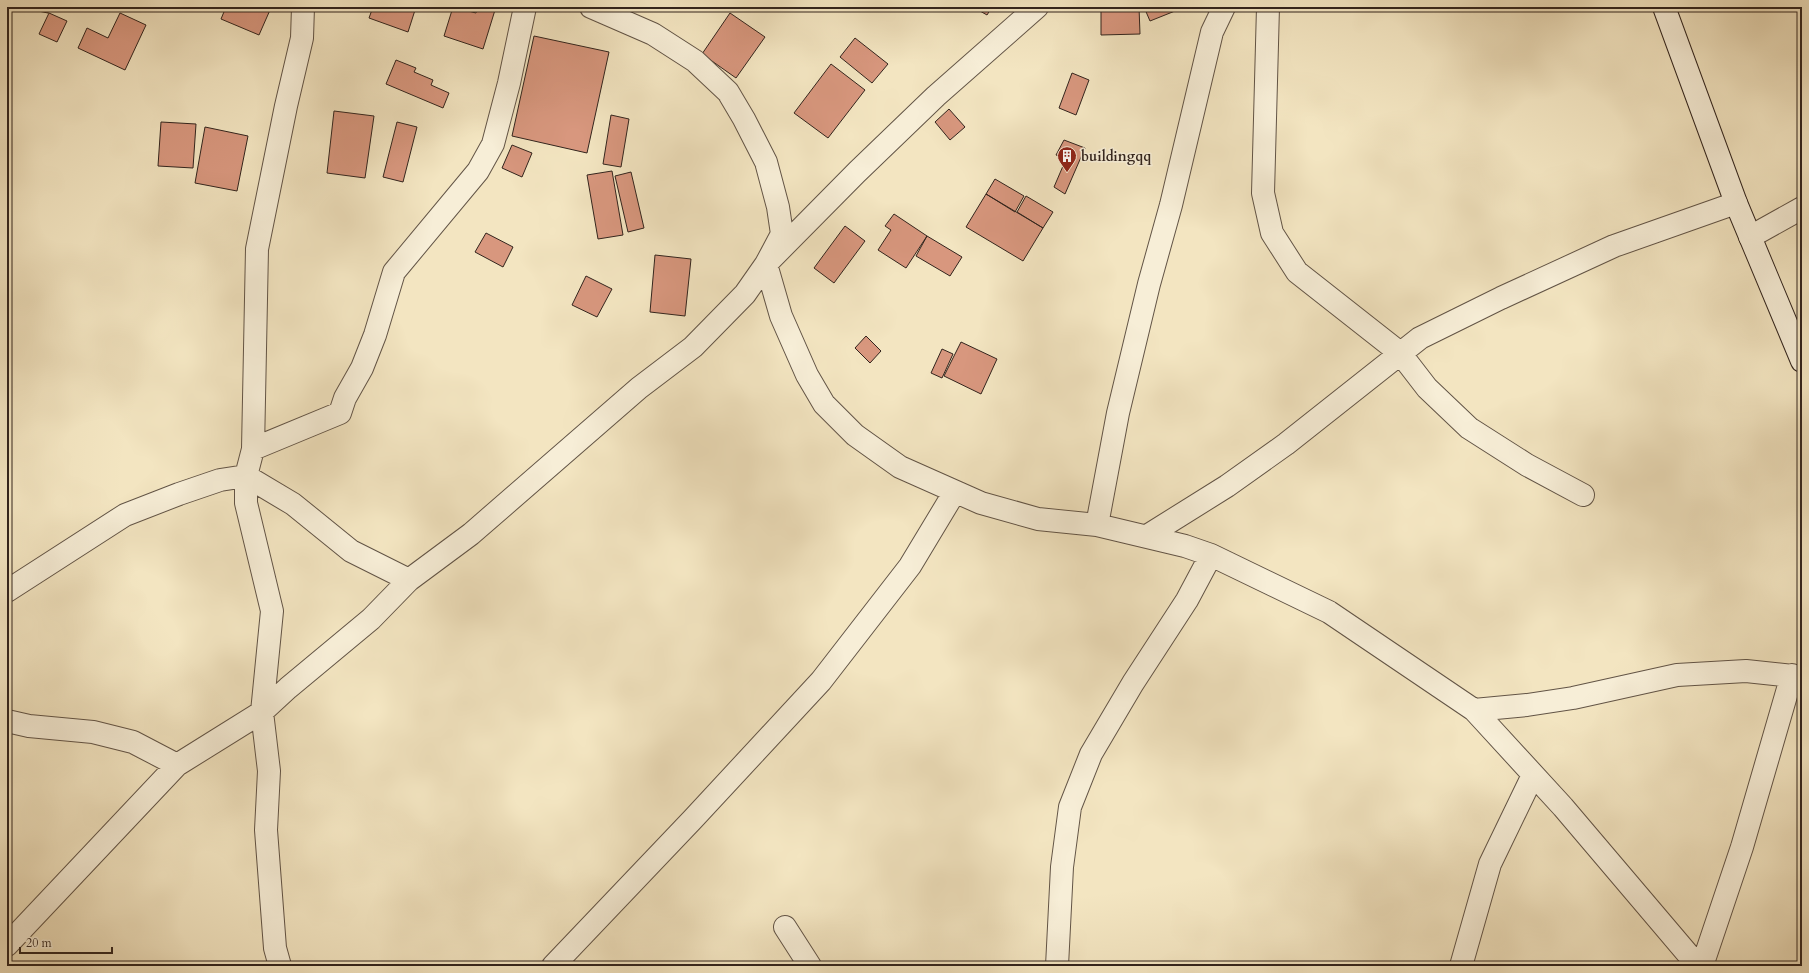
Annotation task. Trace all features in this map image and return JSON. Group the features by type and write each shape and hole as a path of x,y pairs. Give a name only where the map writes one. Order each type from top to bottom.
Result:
{"street":[{"path":"280,966 274,948 266,838 270,770 262,712 272,611 246,503 246,476 253,449 257,249 286,106 302,38 303,7"},
{"path":"253,449 340,413 345,398 362,368 370,348 394,272 478,171 493,144 509,84 525,7"},
{"path":"7,945 177,765 262,712 288,688 371,619 409,580 471,534 639,388 693,347 745,294 766,264 782,234 778,207 766,162 728,92 695,60 659,38 591,7"},
{"path":"766,264 857,172 936,96 1037,7"},
{"path":"1097,525 1118,413 1148,284 1171,205 1212,32 1224,7"},
{"path":"1268,7 1263,193 1272,233 1297,272 1400,353 1427,388 1469,428 1527,465 1583,495"},
{"path":"1664,7 1736,203 1802,361"},
{"path":"1147,536 1227,486 1280,448 1420,338 1614,246 1736,203"},
{"path":"1750,237 1802,208"},
{"path":"766,264 781,316 807,375 824,404 855,435 900,467 981,503 1038,519 1097,525 1147,536 1211,555 1329,612 1474,710 1533,775 1698,966"},
{"path":"7,591 125,515 220,480 246,476 294,504 351,551 409,580"},
{"path":"555,965 821,681 910,566 954,492"},
{"path":"1057,966 1062,867 1070,807 1091,754 1133,683 1187,600 1211,555"},
{"path":"1474,710 1527,705 1573,698 1677,675 1746,671 1797,676 1702,966"},
{"path":"7,720 28,726 93,732 133,742 177,765"},
{"path":"1461,966 1490,864 1533,775"},
{"path":"785,927 810,966"}],"building":[{"path":"19,7 49,7 48,13"},
{"path":"226,7 263,7 270,10 259,35 221,19"},
{"path":"373,7 416,7 408,32 369,18"},
{"path":"453,7 476,13 478,7 495,10 483,49 444,36"},
{"path":"973,7 992,7 987,15"},
{"path":"1101,7 1139,7 1140,34 1101,35"},
{"path":"1144,7 1185,7 1150,21"},
{"path":"49,13 67,21 57,42 39,34"},
{"path":"120,13 146,25 125,70 78,48 87,28 108,38"},
{"path":"730,13 765,37 736,78 702,54"},
{"path":"534,36 609,52 587,153 512,136"},
{"path":"855,38 888,64 872,83 840,57"},
{"path":"396,60 416,68 414,72 433,80 431,85 449,93 443,108 386,84"},
{"path":"831,64 865,90 828,138 794,113"},
{"path":"1072,73 1089,80 1076,115 1059,108"},
{"path":"949,109 965,127 950,140 935,122"},
{"path":"334,111 374,116 365,178 327,173"},
{"path":"611,115 629,119 621,167 603,164"},
{"path":"161,122 196,124 193,168 158,166"},
{"path":"397,122 417,127 403,182 383,177"},
{"path":"205,127 248,136 237,191 195,183"},
{"name":"buildingqq","path":"1064,140 1085,148 1065,194 1054,187 1066,159 1056,155"},
{"path":"512,145 532,153 522,177 502,168"},
{"path":"612,171 623,235 598,239 587,175"},
{"path":"631,172 644,228 628,232 615,176"},
{"path":"995,179 1024,196 1015,212 986,194"},
{"path":"986,194 1043,228 1023,261 966,227"},
{"path":"1026,196 1053,212 1043,228 1017,212"},
{"path":"894,214 927,236 906,268 878,250 891,230 885,226"},
{"path":"845,226 865,241 834,283 814,268"},
{"path":"486,233 513,247 503,267 475,252"},
{"path":"927,236 962,257 950,276 916,256"},
{"path":"655,255 691,259 685,316 650,312"},
{"path":"586,276 612,289 597,317 572,305"},
{"path":"866,336 881,351 870,363 855,348"},
{"path":"961,342 997,359 981,394 944,376"},
{"path":"942,349 953,354 942,378 931,373"}],"place":[{"name":"buildingqq","path":"1067,173"}]}
